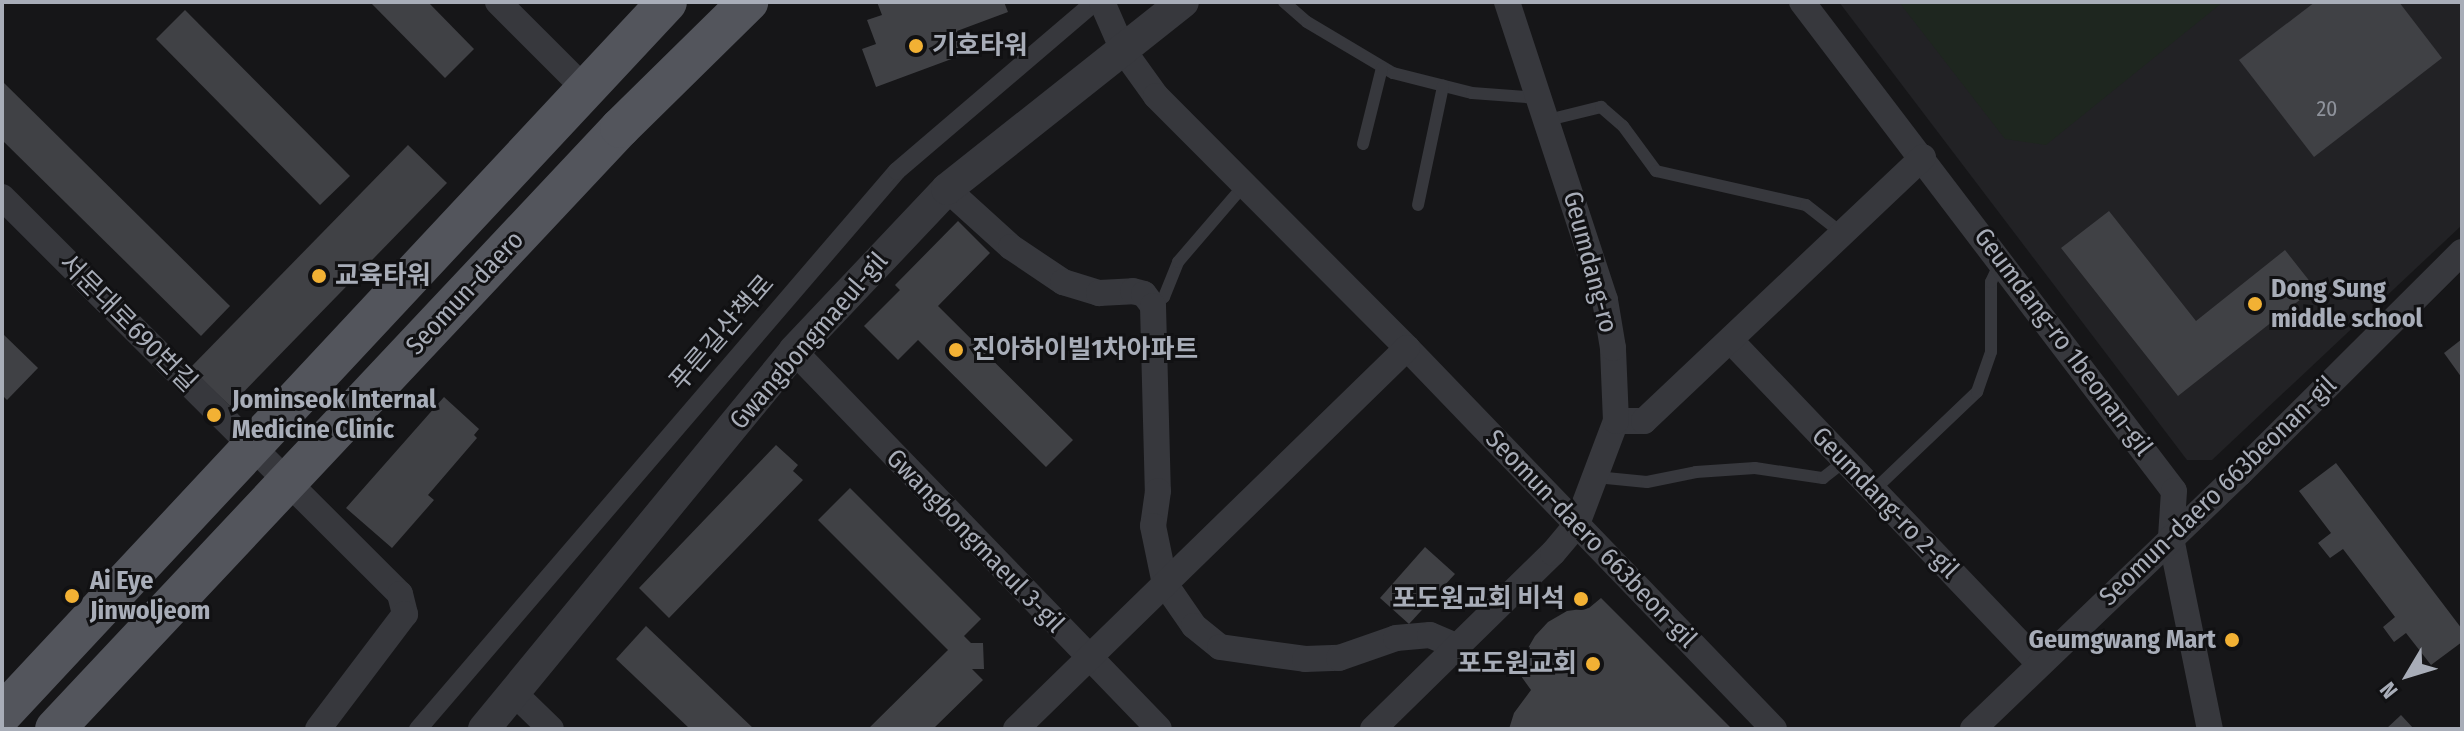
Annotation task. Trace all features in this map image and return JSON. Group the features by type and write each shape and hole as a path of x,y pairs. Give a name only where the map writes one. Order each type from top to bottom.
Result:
{"main road":[{"name":"Seomun-daero","path":"2,714 667,2"},
{"name":"Seomun-daero","path":"55,729 620,128 748,2"}],"street":[{"path":"498,2 584,88"},
{"name":"푸른길산책로","path":"418,729 897,171 1095,2"},
{"name":"Seomun-daero 663beon-gil","path":"1102,2 1123,50 1156,96 1246,183 1577,524 1764,726"},
{"name":"Gwangbongmaeul-gil","path":"484,729 794,351 947,189 1183,2"},
{"name":"Geumdang-ro","path":"1373,729 1553,553 1577,524 1616,421 1613,348 1605,300 1545,109 1507,2"},
{"name":"Geumdang-ro 1beonan-gil","path":"1802,2 1923,157 2174,491 2171,538 2210,729"},
{"path":"1616,421 1644,421 1923,157"},
{"path":"947,189 1011,247 1063,282 1099,293 1133,291 1149,298 1153,306 1158,491 1153,526 1165,584 1194,626 1220,647 1305,659 1339,658 1396,638 1430,635 1456,646"},
{"name":"서문대로690번길","path":"2,197 400,594 405,614 318,729"},
{"name":"Seomun-daero 663beonan-gil","path":"1973,729 2462,252"},
{"name":"Geumdang-ro 2-gil","path":"1731,341 2040,664"},
{"path":"1016,729 1407,348"},
{"name":"Gwangbongmaeul 3-gil","path":"794,351 1088,659 1159,729"},
{"path":"515,694 551,729"}],"lane":[{"path":"1284,2 1307,22 1382,68 1443,86 1545,109 1601,107 1623,126 1656,171 1806,205 1843,234"},
{"path":"1363,144 1382,68"},
{"path":"1418,205 1443,86"},
{"path":"1153,306 1164,297 1178,262 1246,183"},
{"path":"1873,491 1956,416 1982,383 1993,326 1991,282 2001,260"},
{"path":"1596,477 1647,482 1696,472 1755,468 1823,478 1845,461"}],"shaded area":[{"path":"1839,2 2462,2 2462,225 2212,460 2187,460"},
{"path":"1899,2 2223,2 2046,145 2005,139"}],"building":[{"path":"370,2 428,2 474,49 445,78"},
{"name":"기호타워","path":"877,2 1004,2 1008,12 957,31 965,54 876,87 862,49 876,44 867,20 882,15"},
{"path":"2315,2 2399,2 2442,58 2314,157 2239,60"},
{"path":"185,10 350,176 320,205 156,39"},
{"path":"2,81 230,306 201,336 2,140"},
{"name":"교육타워","path":"408,145 447,183 230,406 190,368"},
{"name":"Dong Sung middle school","path":"2109,211 2196,321 2285,250 2315,288 2178,396 2061,248"},
{"name":"진아하이빌1차아파트","path":"958,221 990,253 938,306 1073,440 1046,467 918,340 898,360 864,326 900,290 895,285"},
{"path":"2,333 38,368 7,400 2,395"},
{"path":"2462,339 2462,378 2444,353"},
{"path":"444,397 479,429 474,435 477,438 428,495 434,500 392,548 346,508"},
{"path":"776,445 798,465 793,471 803,480 669,618 639,588"},
{"path":"2336,463 2462,629 2462,642 2431,665 2406,633 2394,642 2383,627 2395,617 2343,549 2330,558 2318,543 2331,533 2299,491"},
{"path":"850,488 981,619 964,636 971,643 983,643 984,669 972,669 983,680 933,729 868,729 948,650 818,520"},
{"path":"1425,547 1455,574 1409,624 1380,598"},
{"name":"포도원교회","path":"1601,598 1729,729 1509,729 1514,713 1531,690 1516,669 1535,636 1548,622 1567,611 1589,608"},
{"path":"646,626 754,729 690,729 616,659"},
{"path":"2401,715 2414,729 2386,729"}],"place":[{"name":"기호타워","path":"916,46"},
{"name":"교육타워","path":"319,276"},
{"name":"Dong Sung middle school","path":"2255,304"},
{"name":"진아하이빌1차아파트","path":"956,350"},
{"name":"Jominseok Internal Medicine Clinic","path":"214,415"},
{"name":"Ai Eye Jinwoljeom","path":"72,596"},
{"name":"포도원교회 비석","path":"1581,599"},
{"name":"Geumgwang Mart","path":"2232,640"},
{"name":"포도원교회","path":"1593,664"}]}
